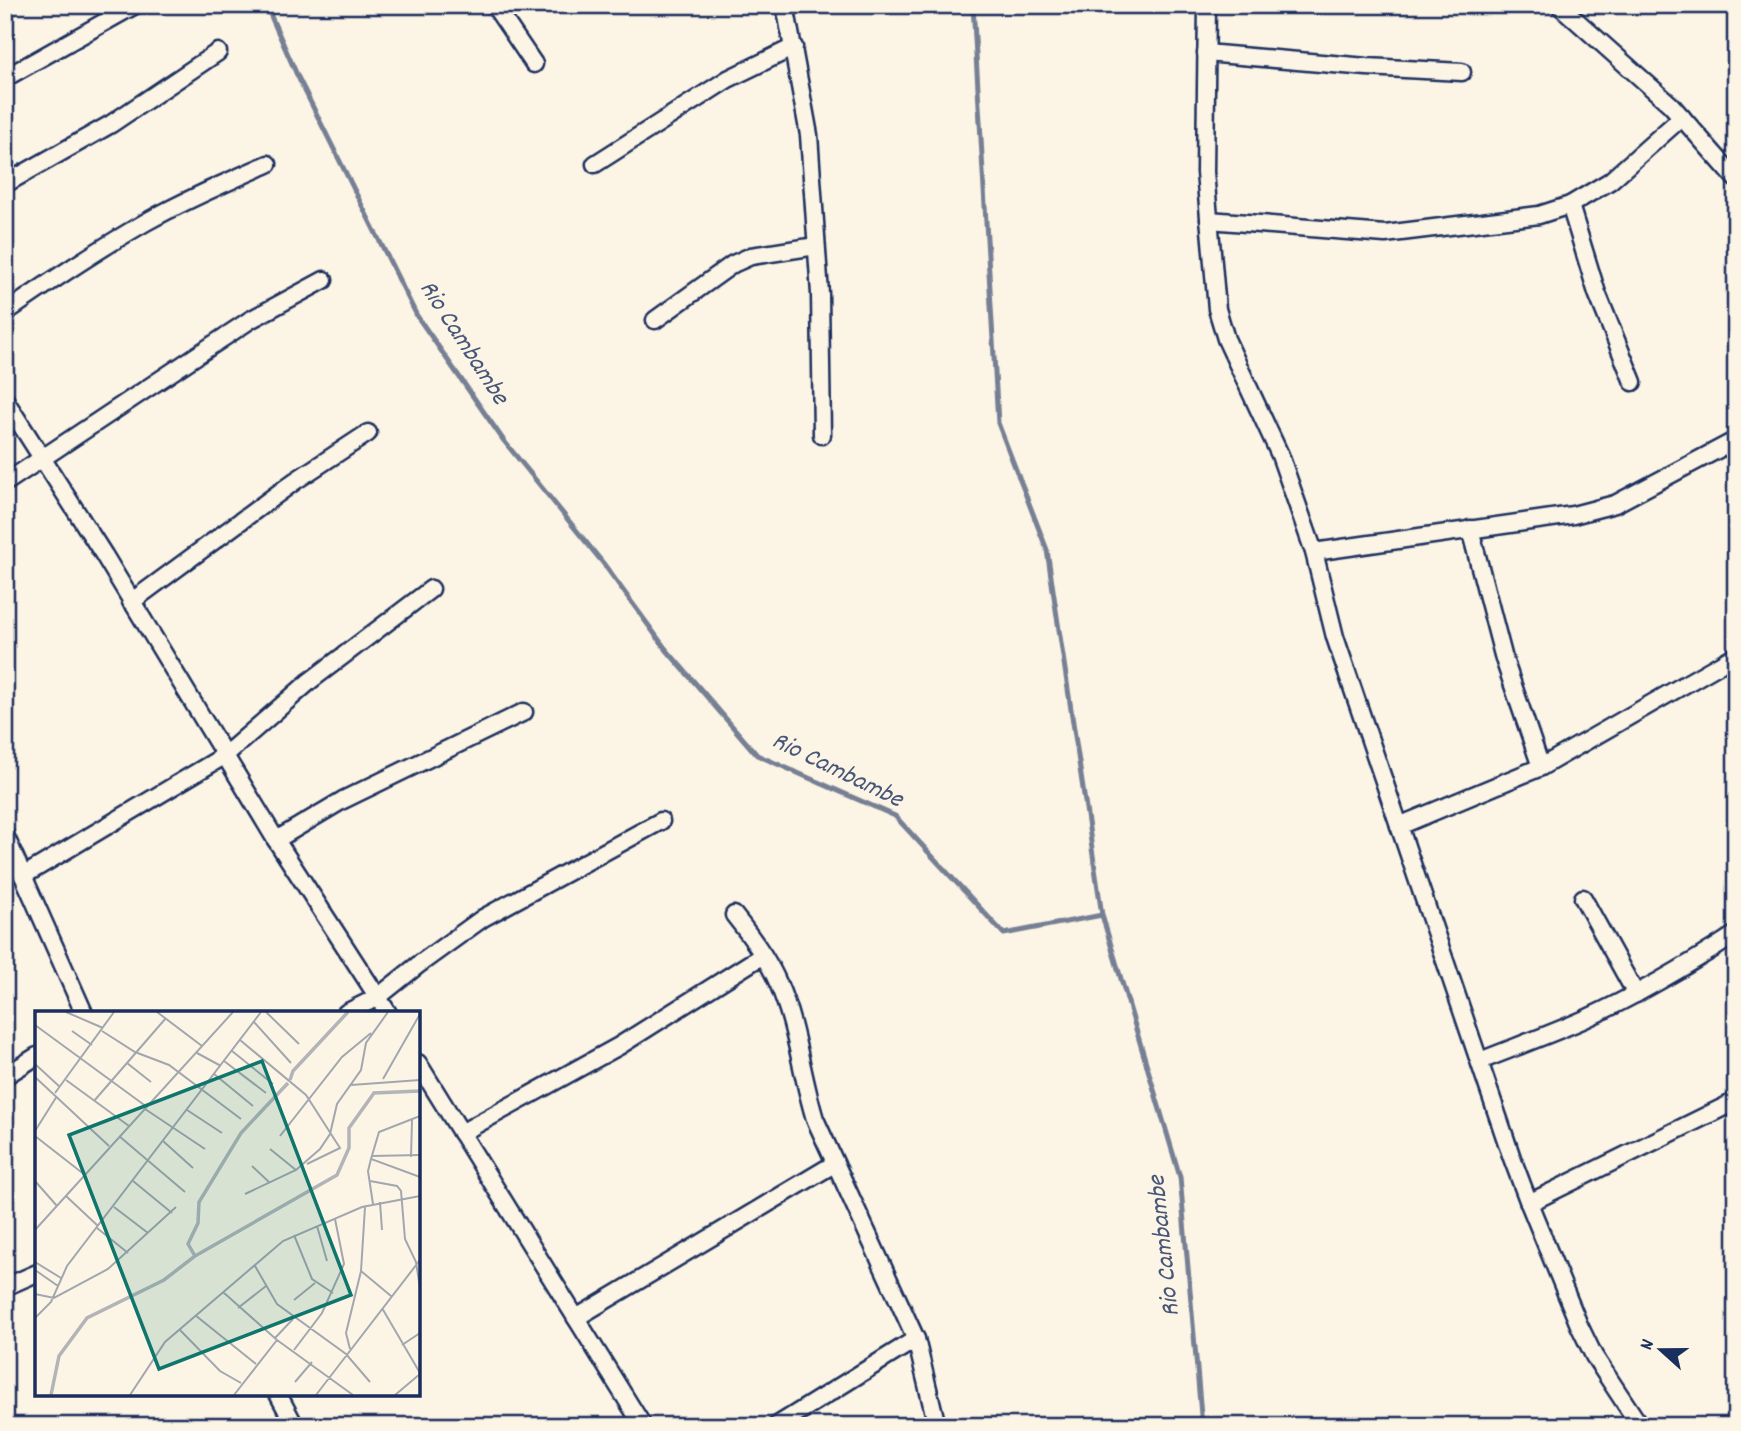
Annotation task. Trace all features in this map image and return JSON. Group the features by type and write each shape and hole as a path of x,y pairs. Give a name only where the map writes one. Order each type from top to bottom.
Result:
{"street":[{"path":"5,78 135,5"},
{"path":"494,5 534,64"},
{"path":"785,5 809,135 820,294 822,435"},
{"path":"1207,5 1205,172 1217,309 1226,339 1280,455 1314,552 1335,637 1529,1203 1594,1356 1640,1426"},
{"path":"1559,5 1682,117 1736,179"},
{"path":"595,164 728,79 794,47"},
{"path":"5,184 111,124 218,52"},
{"path":"1206,53 1462,72"},
{"path":"1209,219 1385,234 1539,215 1570,205 1610,181 1682,117"},
{"path":"5,313 146,222 200,194 268,164"},
{"path":"1570,205 1597,293 1633,382"},
{"path":"655,320 733,264 751,256 816,246"},
{"path":"5,483 42,461 250,320 324,280"},
{"path":"5,400 104,555 276,840 387,1011"},
{"path":"131,602 295,481 368,433"},
{"path":"1314,552 1573,515 1615,504 1736,440"},
{"path":"1470,529 1504,659 1541,767"},
{"path":"23,876 224,756 310,681 432,589"},
{"path":"1399,826 1541,767 1736,655"},
{"path":"276,840 343,800 524,712"},
{"path":"350,1011 379,997 418,965 484,918 661,821"},
{"path":"5,835 10,858 23,876 83,1011"},
{"path":"1583,898 1636,994"},
{"path":"734,915 778,981 796,1038 804,1084 815,1119 916,1339 937,1426"},
{"path":"1480,1061 1584,1019 1636,994 1736,934"},
{"path":"461,1133 619,1046 763,956"},
{"path":"5,1076 35,1057"},
{"path":"420,1066 643,1426"},
{"path":"1529,1203 1736,1101"},
{"path":"576,1318 834,1164"},
{"path":"5,1287 35,1274"},
{"path":"776,1426 916,1339"},
{"path":"279,1396 295,1426"}],"waterway":[{"name":"Rio Cambambe","path":"266,5 297,75 417,316 504,441 603,563 665,648 757,755 895,816 1004,934 1102,915 1180,1177 1202,1426"},
{"path":"973,5 998,423 1047,550 1102,915"}]}
